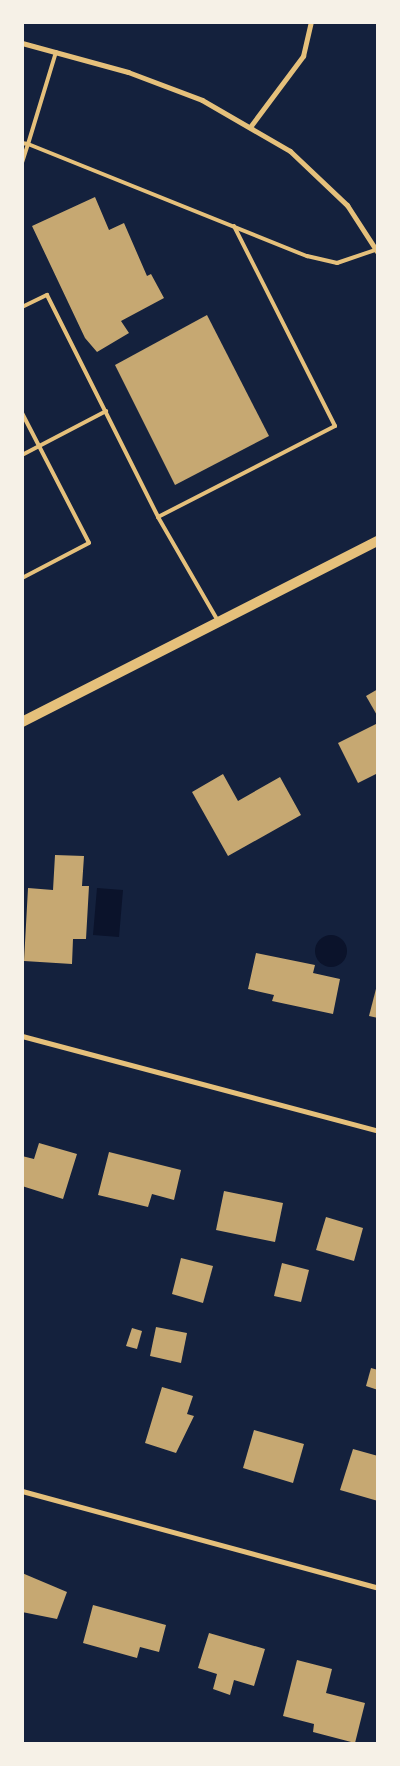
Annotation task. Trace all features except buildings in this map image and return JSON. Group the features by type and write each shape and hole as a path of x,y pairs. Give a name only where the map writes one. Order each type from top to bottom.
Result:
{"main road":[{"path":"22,722 378,540"}],"street":[{"path":"250,127 304,56 311,22"},
{"path":"22,43 128,72 202,100 290,150 346,206 376,252"},
{"path":"22,1036 378,1131"},
{"path":"22,1491 378,1588"}],"lane":[{"path":"22,164 56,52"},
{"path":"22,142 307,256 337,263 376,252"},
{"path":"158,517 335,426 234,226"},
{"path":"371,243 378,240"},
{"path":"22,307 46,294 158,517 219,622"},
{"path":"22,455 106,411"},
{"path":"22,413 88,542 22,578"}],"water":[{"path":"97,888 123,890 119,937 93,935"},
{"path":"331,935 343,939 347,951 343,963 331,967 319,963 315,951 319,939"}]}
